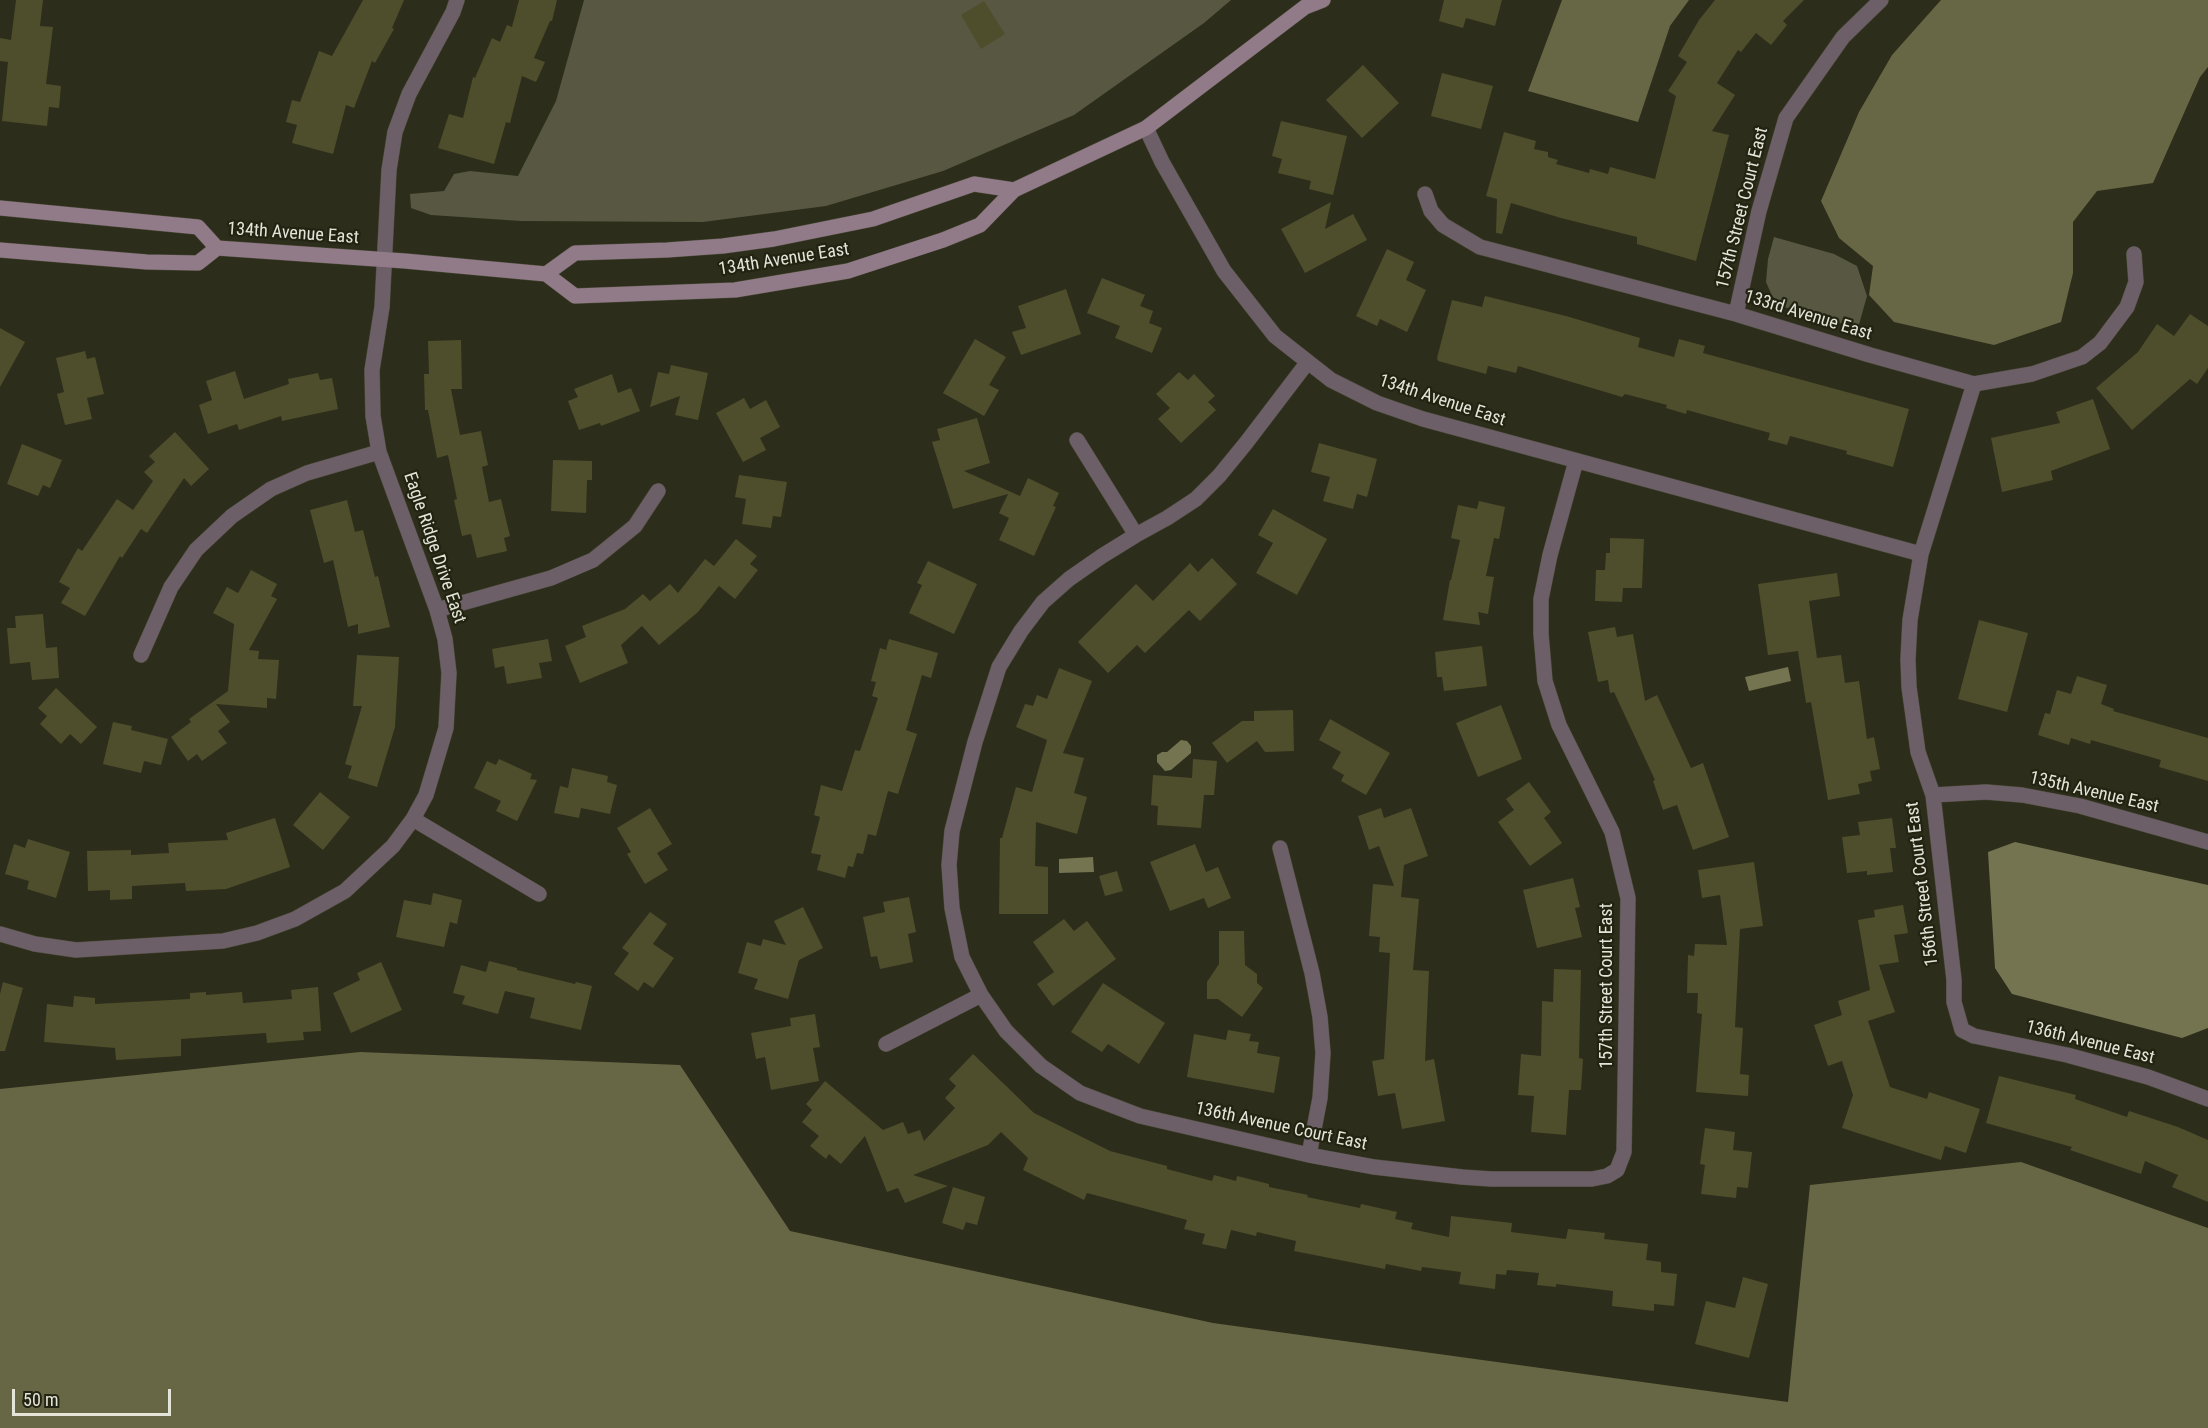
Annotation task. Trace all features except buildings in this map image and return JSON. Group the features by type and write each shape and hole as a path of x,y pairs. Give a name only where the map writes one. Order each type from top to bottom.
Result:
{"street":[{"name":"Eagle Ridge Drive East","path":"0,934 35,944 76,950 172,942 223,941 257,933 295,919 345,891 393,846 413,819 426,795 446,728 450,673 445,639 437,610 379,452 373,416 372,370 382,307 389,170 395,132 409,94 453,12 457,0"},
{"path":"1146,128 1306,3 1323,0"},
{"name":"157th Street Court East","path":"1737,314 1759,211 1786,118 1843,37 1881,0"},
{"name":"134th Avenue East","path":"0,250 147,262 198,263 217,248 384,260 546,274 575,296 735,290 848,271 943,240 980,225 1014,190 1146,128 1162,162 1224,271 1275,336 1331,380 1377,403 1423,419 1921,554"},
{"name":"134th Avenue East","path":"546,274 575,253 667,250 774,239 873,219 974,184 1014,190"},
{"name":"133rd Avenue East","path":"1425,194 1431,212 1443,225 1480,247 1737,314 1974,384 2032,374 2082,357 2100,343 2127,307 2136,282 2134,254"},
{"name":"134th Avenue East","path":"0,208 198,227 217,248"},
{"name":"136th Avenue Court East","path":"1307,363 1219,476 1196,499 1069,579 1043,602 1021,631 999,667 959,797 952,831 949,865 952,908 962,957 981,995 1006,1031 1034,1059 1080,1093 1140,1116 1309,1155 1374,1167 1491,1179 1592,1179 1607,1176 1617,1170"},
{"name":"156th Street Court East","path":"1962,1030 1954,1002 1954,980 1933,795 1918,753 1909,687 1910,620 1921,554 1974,384"},
{"path":"1077,440 1136,535"},
{"path":"141,655 171,587 196,550 232,516 271,489 307,473 379,452"},
{"name":"157th Street Court East","path":"1576,461 1540,599 1541,634 1548,692 1559,725 1612,832 1628,898 1624,1152 1617,1170"},
{"path":"437,610 551,578 593,560 635,526 658,491"},
{"name":"135th Avenue East","path":"1933,795 1986,792 2022,795 2079,806 2208,842"},
{"path":"413,819 539,894"},
{"path":"1280,848 1312,974 1320,1017 1323,1053 1320,1098 1309,1155"},
{"path":"886,1044 981,995"},
{"name":"136th Avenue East","path":"1962,1030 1974,1036 2067,1055 2148,1077 2208,1099"}],"shaded area":[{"path":"584,0 1231,0 1204,23 1074,115 943,171 826,206 703,222 521,221 431,215 411,208 410,194 444,191 454,174 470,171 518,176 556,101"},
{"path":"1562,0 1689,0 1670,26 1638,122 1528,91"},
{"path":"1941,0 2208,0 2208,67 2200,77 2153,183 2097,191 2073,222 2073,273 2061,322 1994,345 1894,322 1869,295 1873,266 1839,238 1821,201 1859,112 1892,55"},
{"path":"1774,237 1834,254 1857,266 1867,296 1858,328 1784,307 1772,296 1766,282 1768,259"},
{"path":"1788,667 1791,681 1749,691 1745,677"},
{"path":"1181,740 1187,741 1191,746 1191,753 1171,770 1165,771 1157,762 1157,755 1167,752"},
{"path":"2015,842 2208,885 2208,1028 2182,1038 2012,994 1995,968 1988,852"},
{"path":"1093,857 1094,872 1059,873 1059,859"},
{"path":"360,1052 680,1065 790,1231 1213,1323 1788,1402 1810,1185 2021,1162 2208,1228 2208,1428 0,1428 0,1089"}]}
